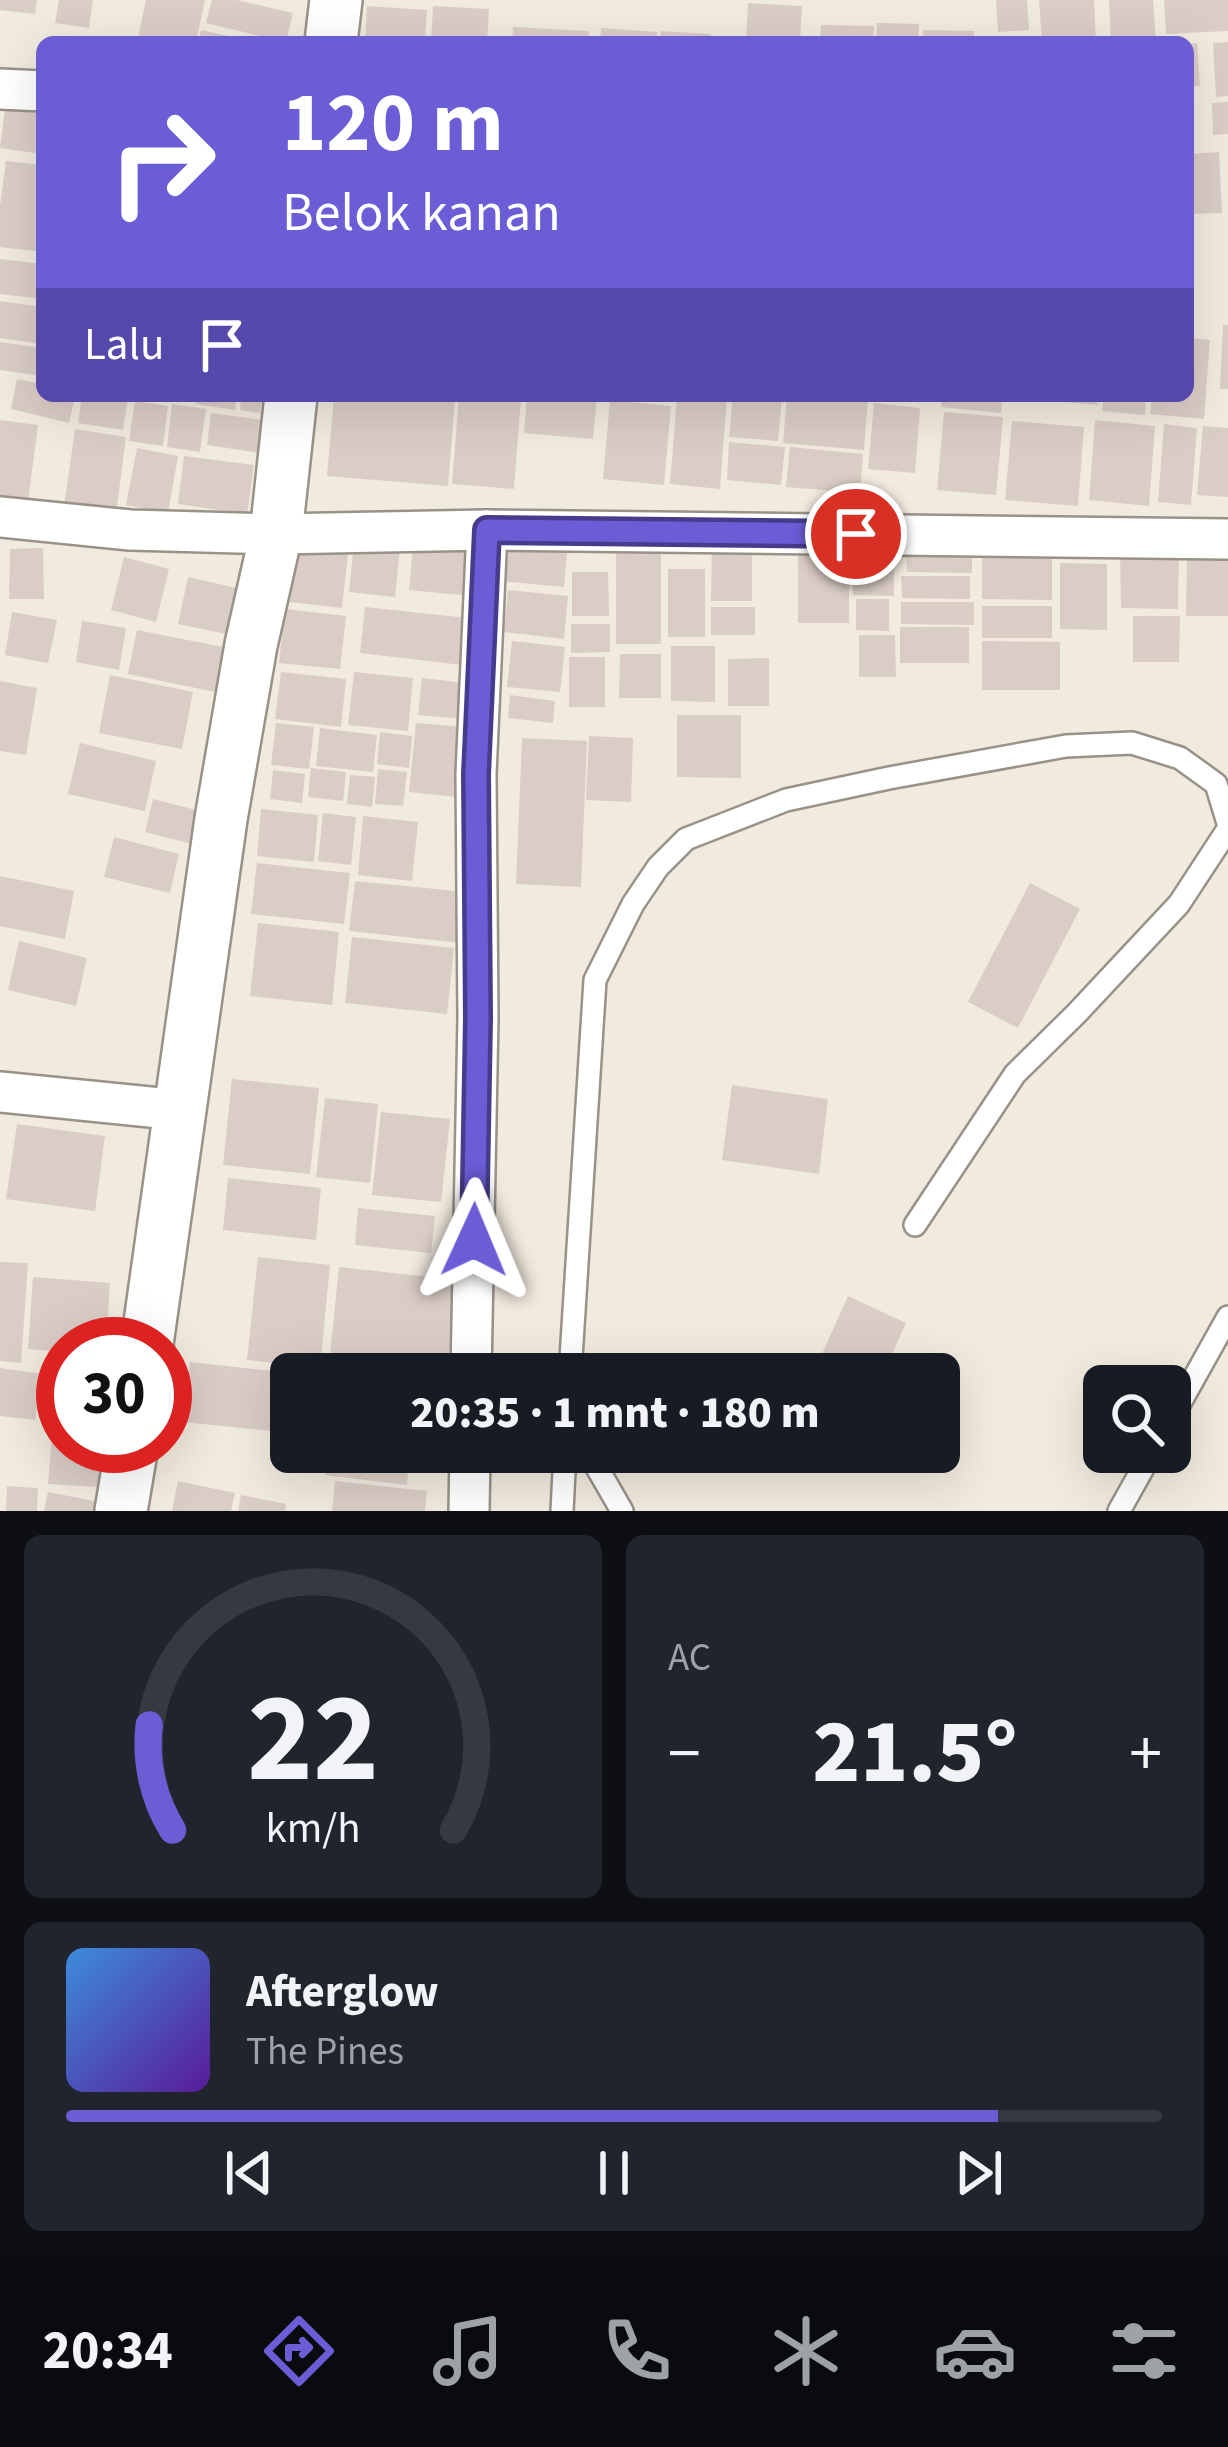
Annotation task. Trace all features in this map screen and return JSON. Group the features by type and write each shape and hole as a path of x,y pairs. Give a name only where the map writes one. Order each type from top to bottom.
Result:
{"street":[{"path":"332,36 336,0"},
{"path":"0,89 36,91"},
{"path":"151,1317 221,819 251,644 276,535 290,402"},
{"path":"0,517 130,530 276,535 487,530 1228,538"},
{"path":"471,1353 478,1018 476,774 487,530"},
{"path":"0,1093 180,1110"},
{"path":"121,1511 128,1473"},
{"path":"469,1511 470,1473"}],"lane":[{"path":"570,1353 596,980 632,904 658,867 686,839 786,800 1066,746 1132,743 1222,776 1228,826 1180,904 1015,1075 915,1225"},
{"path":"1191,1383 1228,1317"},
{"path":"562,1511 564,1473"},
{"path":"600,1473 622,1511"},
{"path":"1120,1511 1141,1473"}],"building":[{"path":"0,0 37,0 35,14 0,10"},
{"path":"59,0 93,0 89,28 55,23"},
{"path":"146,0 205,0 197,36 138,36"},
{"path":"212,0 237,0 293,13 287,36 261,36 206,23"},
{"path":"996,0 1027,0 1029,30 998,32"},
{"path":"1039,0 1094,0 1096,36 1042,36"},
{"path":"1109,0 1153,0 1156,36 1111,36"},
{"path":"1164,0 1228,0 1228,31 1166,34"},
{"path":"748,3 802,6 800,36 746,36"},
{"path":"367,6 427,10 425,36 365,36"},
{"path":"433,6 489,9 487,36 431,36"},
{"path":"877,23 919,24 918,36 876,36"},
{"path":"821,25 874,26 873,36 820,36"},
{"path":"513,27 589,31 589,36 512,36"},
{"path":"601,28 657,32 657,36 600,36"},
{"path":"923,30 974,31 974,36 923,36"},
{"path":"661,31 711,34 711,36 661,36"},
{"path":"1228,42 1228,96 1216,97 1213,43"},
{"path":"1197,43 1200,86 1194,86"},
{"path":"1228,102 1228,134 1213,135 1212,103"},
{"path":"5,109 36,113 36,153 0,148"},
{"path":"1219,152 1222,213 1194,214 1194,154"},
{"path":"6,161 36,164 36,251 0,247"},
{"path":"0,259 36,263 36,298 0,294"},
{"path":"0,301 36,306 36,343 0,338"},
{"path":"1223,325 1228,325 1228,389 1220,389"},
{"path":"1194,339 1210,340 1204,419 1150,414 1151,402 1194,402"},
{"path":"0,342 36,347 36,375 0,370"},
{"path":"17,379 36,383 36,402 74,402 69,423 11,409"},
{"path":"81,402 127,402 123,430 78,423"},
{"path":"135,402 168,406 163,446 129,441"},
{"path":"196,402 236,402 235,410"},
{"path":"241,402 262,402 260,413 240,410"},
{"path":"333,402 455,402 448,486 327,476"},
{"path":"459,402 521,402 514,489 452,484"},
{"path":"527,402 596,402 593,439 524,433"},
{"path":"610,402 671,406 664,485 603,479"},
{"path":"677,402 727,402 720,489 670,484"},
{"path":"732,402 781,402 778,441 729,437"},
{"path":"786,402 868,402 864,450 783,443"},
{"path":"941,402 1002,402 1001,413 941,407"},
{"path":"1103,402 1146,402 1145,415 1102,411"},
{"path":"874,403 920,408 915,473 868,469"},
{"path":"172,404 206,409 200,452 167,447"},
{"path":"944,412 1003,417 996,495 937,490"},
{"path":"211,413 272,421 267,454 207,445"},
{"path":"0,420 38,425 28,502 0,498"},
{"path":"1095,420 1155,426 1149,506 1089,500"},
{"path":"1012,421 1084,427 1078,506 1005,500"},
{"path":"1164,424 1197,428 1191,505 1158,502"},
{"path":"1203,426 1228,428 1228,497 1197,495"},
{"path":"75,429 126,437 116,514 64,507"},
{"path":"729,442 785,447 781,485 727,480"},
{"path":"790,447 863,454 860,493 786,487"},
{"path":"137,448 178,456 168,513 126,505"},
{"path":"184,456 254,465 247,514 178,504"},
{"path":"355,534 401,539 395,597 349,592"},
{"path":"504,534 568,541 564,587 499,581"},
{"path":"414,537 477,544 471,596 409,590"},
{"path":"296,539 349,545 342,608 289,602"},
{"path":"712,540 752,540 752,601 711,601"},
{"path":"798,541 849,541 849,623 798,623"},
{"path":"853,544 894,544 894,596 853,595"},
{"path":"906,544 972,544 972,573 907,572"},
{"path":"982,547 1052,547 1052,600 982,599"},
{"path":"43,548 44,599 9,599 10,549"},
{"path":"616,551 661,551 661,644 616,644"},
{"path":"1187,552 1228,553 1228,616 1186,616"},
{"path":"1120,553 1179,553 1178,609 1121,608"},
{"path":"124,557 169,569 156,622 111,610"},
{"path":"1060,563 1107,564 1107,630 1060,629"},
{"path":"668,569 705,569 705,637 668,637"},
{"path":"572,572 608,572 609,616 572,616"},
{"path":"901,576 970,576 970,599 902,598"},
{"path":"188,577 241,589 231,635 178,624"},
{"path":"508,590 568,596 564,639 504,632"},
{"path":"856,599 889,599 889,631 856,630"},
{"path":"901,602 974,602 974,625 901,624"},
{"path":"982,606 1052,606 1052,638 982,638"},
{"path":"365,607 467,618 462,665 360,653"},
{"path":"711,607 755,607 755,635 711,635"},
{"path":"285,609 346,616 340,669 279,663"},
{"path":"12,612 57,620 48,663 5,655"},
{"path":"1133,616 1180,616 1179,662 1133,662"},
{"path":"82,621 126,628 119,670 76,662"},
{"path":"571,624 610,624 610,652 571,653"},
{"path":"900,627 969,627 969,663 900,663"},
{"path":"137,630 228,648 220,693 128,674"},
{"path":"859,635 895,635 896,677 859,677"},
{"path":"512,641 565,647 560,692 507,687"},
{"path":"982,641 1060,642 1060,690 982,690"},
{"path":"671,646 715,646 715,702 671,701"},
{"path":"620,654 661,654 661,698 619,698"},
{"path":"569,657 605,657 605,707 569,707"},
{"path":"769,658 769,706 728,706 728,659"},
{"path":"281,672 346,679 341,727 275,719"},
{"path":"354,672 413,678 408,731 348,725"},
{"path":"110,675 193,692 182,749 99,733"},
{"path":"422,678 466,683 463,719 418,715"},
{"path":"0,681 37,688 26,755 0,751"},
{"path":"510,695 555,701 553,723 508,718"},
{"path":"677,715 741,715 741,778 677,777"},
{"path":"276,723 314,727 309,769 271,765"},
{"path":"416,723 464,727 457,797 409,792"},
{"path":"320,728 377,735 373,772 316,766"},
{"path":"380,732 412,736 409,768 377,764"},
{"path":"589,736 633,738 631,802 586,800"},
{"path":"522,738 587,741 581,887 516,884"},
{"path":"80,743 156,761 145,811 68,794"},
{"path":"311,768 346,772 343,801 308,797"},
{"path":"378,769 407,772 403,806 375,804"},
{"path":"273,770 305,774 302,803 270,799"},
{"path":"350,775 375,777 372,807 347,804"},
{"path":"153,799 200,811 192,844 145,832"},
{"path":"261,809 318,815 314,862 257,856"},
{"path":"323,813 356,817 351,865 318,861"},
{"path":"363,816 418,822 412,881 358,875"},
{"path":"114,837 179,854 170,893 104,877"},
{"path":"257,863 350,873 344,924 251,914"},
{"path":"0,876 74,891 65,939 0,926"},
{"path":"355,881 466,892 461,943 349,931"},
{"path":"1030,883 1080,909 1018,1028 968,1002"},
{"path":"258,923 339,932 332,1005 250,996"},
{"path":"352,937 454,948 447,1014 345,1003"},
{"path":"19,941 87,958 76,1006 8,990"},
{"path":"232,1079 319,1088 310,1174 223,1165"},
{"path":"732,1085 828,1099 819,1174 722,1160"},
{"path":"325,1098 378,1104 370,1183 316,1177"},
{"path":"381,1112 450,1119 441,1202 372,1195"},
{"path":"17,1124 105,1136 95,1211 6,1199"},
{"path":"228,1178 321,1188 316,1240 223,1230"},
{"path":"358,1208 435,1216 431,1253 355,1245"},
{"path":"258,1257 330,1265 321,1353 270,1353 270,1363 247,1360"},
{"path":"0,1262 28,1263 21,1363 0,1361"},
{"path":"339,1267 457,1280 449,1353 330,1353"},
{"path":"33,1277 110,1283 108,1317 36,1317 36,1350 28,1349"},
{"path":"848,1296 906,1323 892,1353 822,1353"},
{"path":"192,1362 270,1371 270,1431 192,1423"},
{"path":"0,1368 36,1373 35,1420 0,1416"},
{"path":"49,1473 113,1473 112,1488 48,1484"},
{"path":"325,1473 408,1473 407,1485"},
{"path":"178,1481 235,1493 231,1511 172,1511"},
{"path":"335,1481 427,1491 425,1511 332,1511"},
{"path":"7,1486 38,1488 37,1511 6,1511"},
{"path":"48,1492 104,1503 102,1511 44,1511"},
{"path":"241,1495 286,1504 285,1511 238,1511"}],"route":[{"path":"474,1240 476,774 487,530 856,534"}]}
